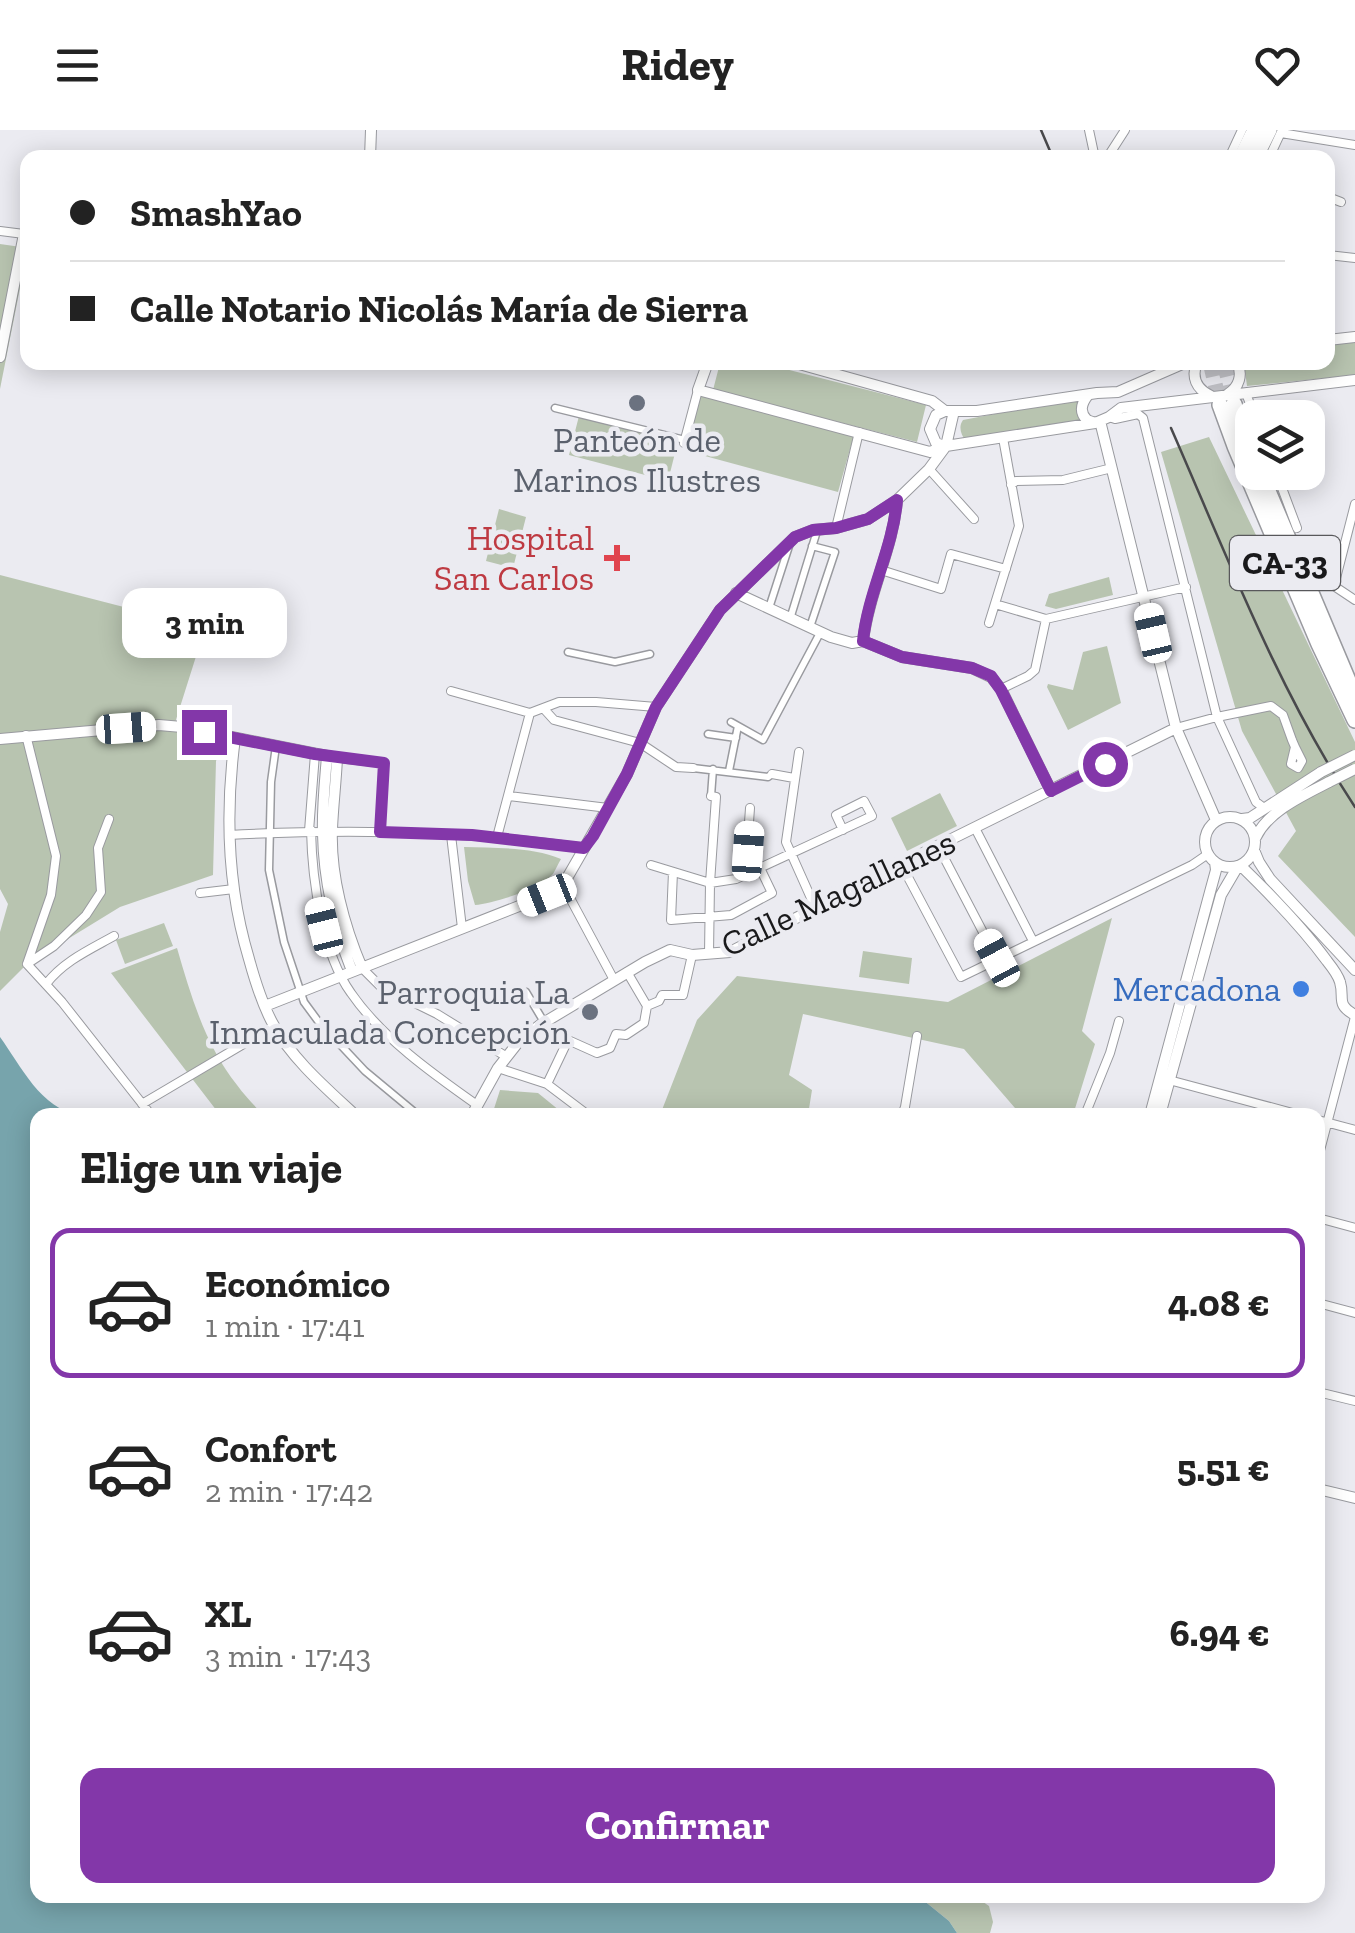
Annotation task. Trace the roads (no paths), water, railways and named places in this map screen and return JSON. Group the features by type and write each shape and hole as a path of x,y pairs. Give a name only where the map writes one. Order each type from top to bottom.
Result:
{"highway":[{"path":"1228,398 1235,414"},
{"name":"CA-33","path":"1228,398 1235,446 1355,720"},
{"name":"CA-33","path":"1268,490 1355,697"}],"street":[{"path":"1277,131 1355,145"},
{"path":"1335,200 1341,202"},
{"path":"0,357 20,262"},
{"path":"555,408 684,442 705,370"},
{"path":"821,370 932,401 949,411"},
{"path":"946,446 936,443 930,428 936,415 1118,392 1177,370"},
{"path":"1193,370 1199,388 1235,403"},
{"path":"1228,398 1240,380 1238,370"},
{"path":"698,390 930,452 1101,420 1121,408 1355,380"},
{"path":"1118,392 1121,408"},
{"path":"1088,395 1081,406 1087,420 1140,414 1217,716 1256,802 1264,808"},
{"path":"265,1006 547,895 562,885 627,774 656,707 707,628 736,593 791,540 804,533 874,516 897,500 946,446 949,411"},
{"path":"1101,420 1176,728 1216,820"},
{"path":"836,528 859,432"},
{"path":"989,623 1019,526 1003,438"},
{"path":"1013,483 1064,480 1112,468"},
{"path":"929,469 974,519"},
{"path":"1283,490 1297,528"},
{"path":"863,641 866,619 892,538 897,500"},
{"path":"1355,504 1334,586 1355,600"},
{"path":"790,619 818,530"},
{"path":"768,609 791,540"},
{"path":"729,771 736,738 734,724 763,740 815,630 835,552 812,546"},
{"path":"881,570 940,588 951,554 1006,569"},
{"path":"995,604 1046,619 1186,587"},
{"path":"736,593 852,644 863,641 902,657 972,668 991,676 1051,791"},
{"path":"1001,690 1035,670 1046,619"},
{"path":"568,652 614,662 650,654"},
{"path":"451,690 530,713 559,702 656,707"},
{"path":"1176,728 1271,706 1282,715 1295,747"},
{"path":"544,709 554,720 640,744 676,766 794,778"},
{"path":"498,838 530,713"},
{"path":"0,739 159,725 384,763 380,832"},
{"name":"Calle Magallanes","path":"475,1108 520,1040 627,972 670,950 692,954 730,952 1176,728"},
{"path":"708,734 736,738"},
{"path":"26,735 56,856 51,895 27,964"},
{"path":"235,738 228,835 245,948 274,1026 303,1064 348,1108"},
{"path":"276,746 270,782 269,870 284,942 304,1002 365,1071 410,1108"},
{"path":"799,752 786,842 815,907"},
{"path":"1152,1108 1216,870 1205,839 1207,832 1216,820 1226,816 1250,818 1355,755"},
{"path":"326,756 318,831 327,886 352,972 350,993 386,1033 472,1108"},
{"path":"709,954 713,769"},
{"path":"1162,1108 1221,895 1239,866 1249,859 1258,831 1267,821 1355,769"},
{"path":"509,796 608,808"},
{"path":"652,865 710,883 736,879 791,856 872,816 864,801 836,815 842,830"},
{"path":"674,872 671,920 731,914 772,893 748,851 750,808"},
{"path":"1242,819 1251,827 1259,862 1270,878 1355,971 1341,984 1340,1000 1355,1016 1325,1111"},
{"path":"27,964 54,946 86,915 101,892 98,848 109,820"},
{"path":"974,828 1034,941"},
{"path":"228,835 380,832 498,838 584,848"},
{"path":"451,835 462,928"},
{"path":"938,846 997,958"},
{"path":"1212,858 1226,867 1239,866 1262,886 1328,961 1341,984"},
{"path":"901,864 961,977 1212,858"},
{"path":"562,885 614,980"},
{"path":"200,892 234,888"},
{"path":"46,984 70,961 114,936"},
{"path":"648,1006 662,996 683,995 692,954"},
{"path":"27,964 145,1108"},
{"path":"352,972 449,1021 507,1057"},
{"path":"547,1084 568,1040 598,1053 610,1048 616,1034 626,1034 644,1023 648,1006 627,972"},
{"path":"481,995 493,1002 511,993 515,998 526,992 544,1022"},
{"path":"1088,1108 1119,1021"},
{"path":"142,1104 274,1026"},
{"path":"905,1108 918,1036"},
{"path":"498,1068 547,1084 579,1108"},
{"path":"1169,1080 1274,1108"},
{"path":"1325,1122 1355,1130"},
{"path":"1325,1220 1355,1228"},
{"path":"1325,1304 1355,1313"},
{"path":"1325,1394 1355,1401"},
{"path":"1325,1491 1355,1498"}],"water":[{"path":"0,1037 24,1073 61,1108 30,1108 30,1903 927,1903 957,1933 0,1933"}],"tunnel":[{"path":"1212,370 1220,405"},
{"path":"1226,370 1234,404"}],"railway":[{"path":"1041,130 1050,150"},
{"path":"1171,428 1278,669 1355,807"}],"place":[{"name":"Panteón de Marinos Ilustres","path":"637,403"},
{"name":"Hospital San Carlos","path":"617,558"},
{"name":"Mercadona","path":"1301,989"},
{"name":"Parroquia La Inmaculada Concepción","path":"590,1012"}]}
